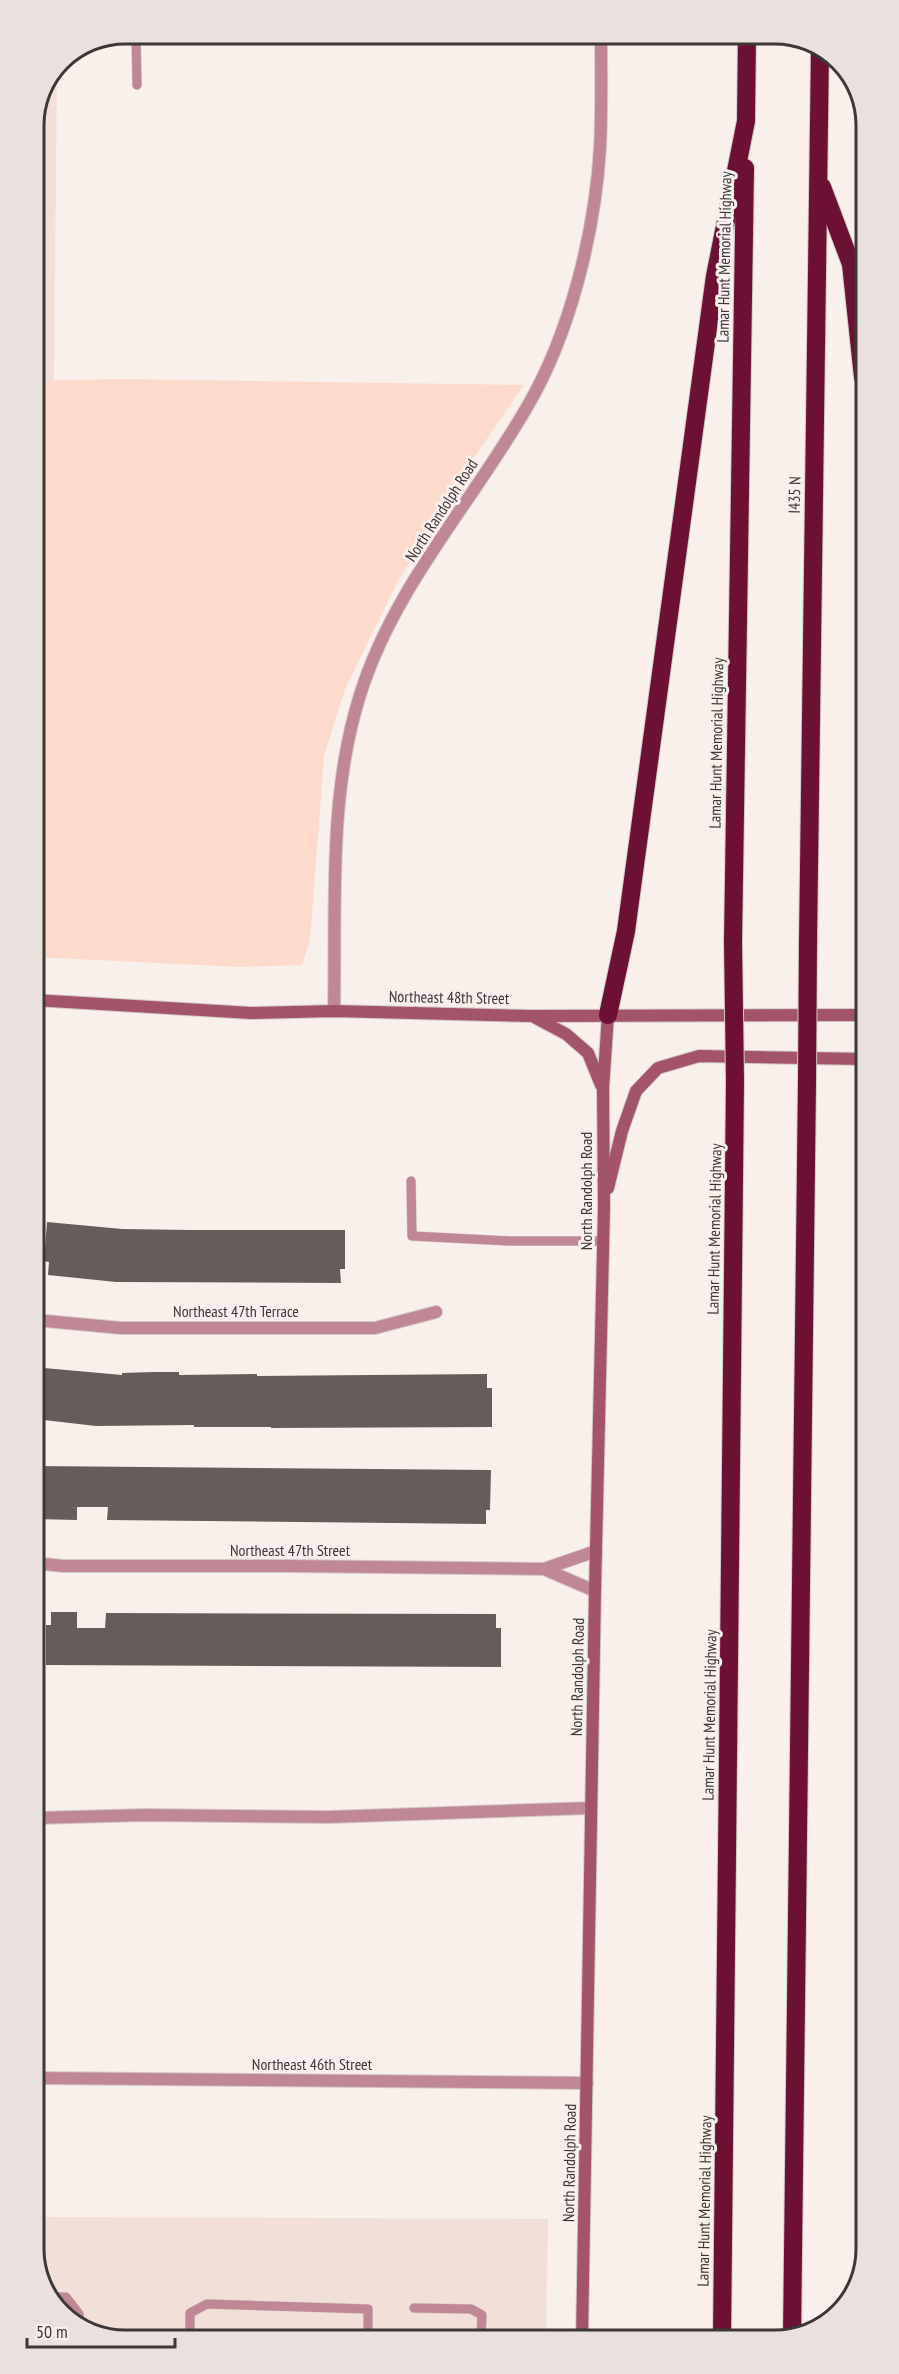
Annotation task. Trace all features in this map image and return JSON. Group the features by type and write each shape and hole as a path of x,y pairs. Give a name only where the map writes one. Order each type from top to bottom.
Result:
{"highway":[{"path":"608,1015 626,931 715,276 746,121 747,44"},
{"name":"I435 N","path":"792,2329 820,57"},
{"name":"Lamar Hunt Memorial Highway","path":"722,2330 735,1080 733,942 746,121"},
{"path":"818,175 851,264 856,311"}],"main road":[{"name":"Northeast 48th Street","path":"44,1001 251,1013 334,1011 532,1016 856,1015"},
{"name":"North Randolph Road","path":"582,2330 604,1208 603,1089 608,1015"},
{"path":"532,1016 566,1034 588,1053 603,1089"},
{"path":"604,1208 622,1131 636,1091 658,1068 699,1056 856,1059"}],"street":[{"name":"North Randolph Road","path":"334,1011 338,793 346,744 360,694 379,646 402,600 528,406 564,324 580,270 596,192 600,147 601,44"},
{"name":"Northeast 47th Terrace","path":"44,1321 121,1328 375,1328 436,1312"},
{"name":"Northeast 47th Street","path":"44,1564 63,1566 544,1569 596,1551"},
{"name":"Northeast 47th Street","path":"544,1569 595,1592"},
{"path":"44,1818 145,1815 329,1817 591,1808"},
{"name":"Northeast 46th Street","path":"44,2078 587,2083"}],"lane":[{"path":"136,44 137,85"},
{"path":"411,1181 412,1236 509,1241 603,1241"},
{"path":"59,2297 66,2297 79,2316"},
{"path":"190,2330 190,2313 207,2304 368,2309 368,2330"},
{"path":"414,2308 471,2309 482,2315 481,2330"}],"shaded area":[{"path":"57,80 54,381 44,381 44,119 46,104"},
{"path":"120,379 524,385 458,481 398,581 345,689 324,756 310,940 302,965 240,967 44,957 44,381"},
{"path":"44,2217 548,2219 546,2330 119,2330 104,2328 80,2317 64,2303 52,2285 44,2260"}],"building":[{"path":"47,1222 122,1229 345,1230 345,1269 340,1269 341,1283 116,1282 48,1275 49,1262 44,1261"},
{"path":"44,1368 122,1375 122,1373 154,1372 179,1372 179,1375 257,1374 257,1376 487,1374 487,1388 492,1388 492,1427 96,1426 44,1420"},
{"path":"44,1466 491,1470 490,1510 486,1510 486,1524 107,1520 108,1507 77,1507 77,1520 44,1519"},
{"path":"51,1612 77,1612 77,1628 105,1628 106,1613 496,1614 496,1628 501,1628 501,1667 46,1665 46,1625 51,1625"}]}
